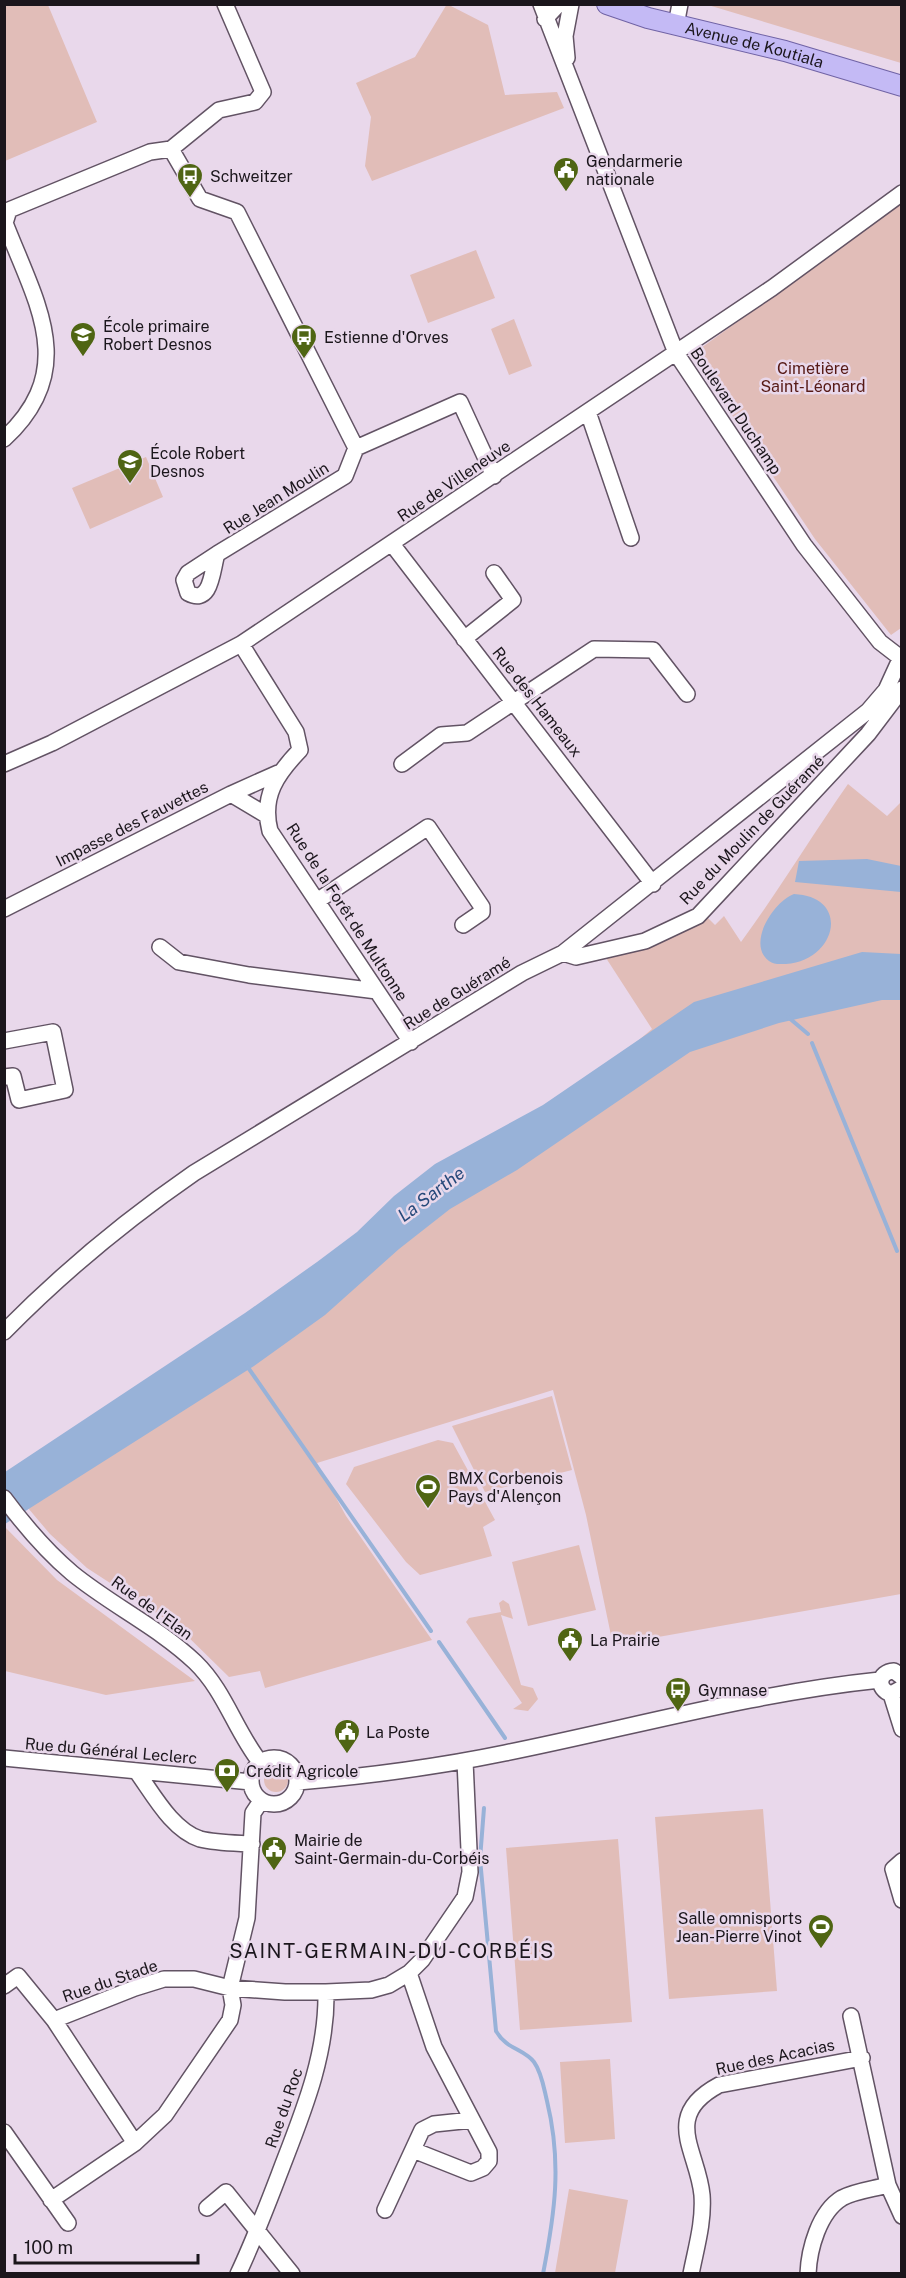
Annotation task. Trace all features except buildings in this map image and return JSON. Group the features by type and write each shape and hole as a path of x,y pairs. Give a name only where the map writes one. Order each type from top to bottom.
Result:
{"main road":[{"name":"Avenue de Koutiala","path":"607,4 676,25 785,51 902,86"}],"street":[{"path":"4,439 26,418 40,393 46,368 47,338 5,223 6,215 9,210 150,152 171,149 219,110 255,102 263,92 225,4"},
{"name":"Boulevard Duchamp","path":"560,4 543,12 676,353 804,545 880,642 901,657"},
{"name":"Boulevard Duchamp","path":"571,4 565,36 572,85"},
{"path":"676,25 680,4"},
{"path":"171,149 200,199 237,212 356,448 460,402 494,476"},
{"name":"Rue de Villeneuve","path":"4,764 62,738 241,644 676,353 781,281 902,193"},
{"path":"588,412 631,538"},
{"name":"Rue Jean Moulin","path":"218,554 345,476 356,448"},
{"name":"Rue des Hameaux","path":"392,544 653,884"},
{"path":"464,639 513,600 495,573"},
{"name":"Rue de la Forêt de Multonne","path":"241,644 296,732 300,750 278,773 266,815 270,831 411,1042"},
{"path":"402,764 441,735 467,733 594,649 653,650 687,694"},
{"name":"Rue de Guéramé","path":"4,1332 33,1303 141,1209 213,1161 522,973 563,953 653,884 868,711 886,690 901,657"},
{"name":"Rue du Moulin de Guéramé","path":"563,953 576,957 645,941 698,916 830,777 868,734 902,689"},
{"name":"Impasse des Fauvettes","path":"4,909 231,794 278,773"},
{"path":"231,794 266,815"},
{"path":"317,901 428,827 482,908 482,912 463,925"},
{"path":"160,947 179,962 249,975 376,991"},
{"path":"4,1041 53,1032 65,1090 19,1100 13,1076 4,1077"},
{"name":"Rue de l'Elan","path":"4,1498 24,1524 74,1574 161,1634 196,1664 217,1687 245,1740 260,1762"},
{"path":"298,1782 382,1775 465,1761 751,1699 880,1680 890,1671 902,1677"},
{"path":"880,1680 884,1691 896,1691 902,1729"},
{"path":"279,1757 289,1762 296,1771 298,1782 292,1797 285,1802 269,1804 261,1801 250,1782 253,1771 260,1762 279,1757"},
{"name":"Rue du Général Leclerc","path":"4,1758 250,1782"},
{"name":"Rue du Stade","path":"54,2020 164,1979 194,1979 230,1988 326,1992 371,1990 389,1985 409,1973 422,1960 465,1897 470,1872 465,1761"},
{"path":"137,1772 163,1809 179,1826 199,1838 252,1844"},
{"path":"51,2200 135,2143 165,2115 230,2020 233,2005 230,1988 247,1918 253,1813 261,1801"},
{"path":"902,1861 893,1869 894,1879 902,1900"},
{"path":"409,1973 434,2048 489,2152 489,2161 483,2168 471,2173 413,2150"},
{"path":"4,1986 18,1976 54,2020 135,2143"},
{"name":"Rue du Roc","path":"238,2274 258,2232 308,2099 319,2060 326,1992"},
{"path":"851,2016 862,2058 888,2186 902,2216"},
{"name":"Rue des Acacias","path":"691,2274 701,2226 702,2194 686,2139 688,2121 695,2104 706,2092 719,2085 862,2058"},
{"path":"385,2210 423,2130 434,2124 472,2120"},
{"path":"4,2132 68,2223"},
{"path":"808,2274 809,2254 829,2208 844,2197 888,2186"},
{"path":"207,2208 226,2192 292,2274"}],"green space":[{"path":"5,4 48,5 97,122 5,161"},
{"path":"447,4 488,25 505,95 557,92 564,108 372,181 365,166 371,117 356,83 415,57"},
{"path":"708,5 901,5 901,63"},
{"name":"Cimetière Saint-Léonard","path":"899,205 902,209 901,628 891,635 815,539 699,366 703,356 701,348"},
{"path":"476,250 495,298 428,323 410,275"},
{"path":"514,319 532,366 509,375 491,329"},
{"path":"146,457 163,497 90,529 72,488"},
{"path":"848,784 887,816 901,802 901,1594 613,1645 586,1515 553,1390 317,1463 346,1516 432,1640 265,1688 260,1671 229,1677 178,1627 87,1568 50,1534 28,1508 245,1370 652,1029 606,958 707,917 715,925 724,916 741,942"},
{"path":"552,1396 572,1470 485,1492 452,1426"},
{"name":"BMX Corbenois Pays d'Alençon","path":"438,1440 453,1443 495,1520 483,1527 492,1556 420,1575 406,1562 346,1484 354,1467"},
{"path":"5,1527 57,1580 195,1681 106,1695 5,1671"},
{"path":"579,1545 596,1610 528,1626 512,1562"},
{"path":"503,1600 509,1604 513,1619 501,1615 521,1685 533,1688 538,1699 528,1711 513,1709 522,1703 466,1622 469,1618 501,1612 499,1603"},
{"path":"276,1768 285,1771 288,1780 285,1789 276,1792 267,1789 264,1780 267,1771"},
{"path":"763,1809 777,1991 669,1999 655,1817"},
{"path":"618,1839 632,2022 520,2030 506,1848"},
{"path":"610,2059 615,2139 565,2143 560,2062"},
{"path":"569,2189 628,2200 615,2273 555,2273"}],"water":[{"path":"867,859 901,866 901,892 795,882 799,861"},
{"path":"794,894 812,898 824,906 830,917 831,929 826,941 816,952 803,960 786,964 773,963 763,954 760,944 765,924 778,905"},
{"name":"La Sarthe","path":"862,952 901,954 901,1000 882,1000 779,1023 690,1052 517,1170 450,1209 399,1249 325,1315 254,1366 5,1524 5,1472 245,1313 317,1262 357,1232 394,1196 435,1164 543,1105 694,1002"}],"waterway":[{"path":"788,1017 808,1034"},
{"path":"812,1043 897,1251"},
{"path":"247,1366 431,1631"},
{"path":"439,1642 505,1738"},
{"path":"484,1808 480,1859 496,2031 505,2042 530,2058 537,2066 552,2124 555,2188 551,2230 543,2274"}],"place":[{"name":"Gendarmerie nationale","path":"566,193"},
{"name":"Schweitzer","path":"190,199"},
{"name":"École primaire Robert Desnos","path":"83,358"},
{"name":"Estienne d'Orves","path":"304,360"},
{"name":"École Robert Desnos","path":"130,485"},
{"name":"BMX Corbenois Pays d'Alençon","path":"428,1510"},
{"name":"La Prairie","path":"570,1663"},
{"name":"Gymnase","path":"678,1713"},
{"name":"La Poste","path":"347,1755"},
{"name":"Crédit Agricole","path":"227,1794"},
{"name":"Mairie de Saint-Germain-du-Corbéis","path":"274,1872"},
{"name":"Salle omnisports Jean-Pierre Vinot","path":"821,1950"}],"district":[{"name":"SAINT-GERMAIN-DU-CORBÉIS","path":"392,1951"}]}
